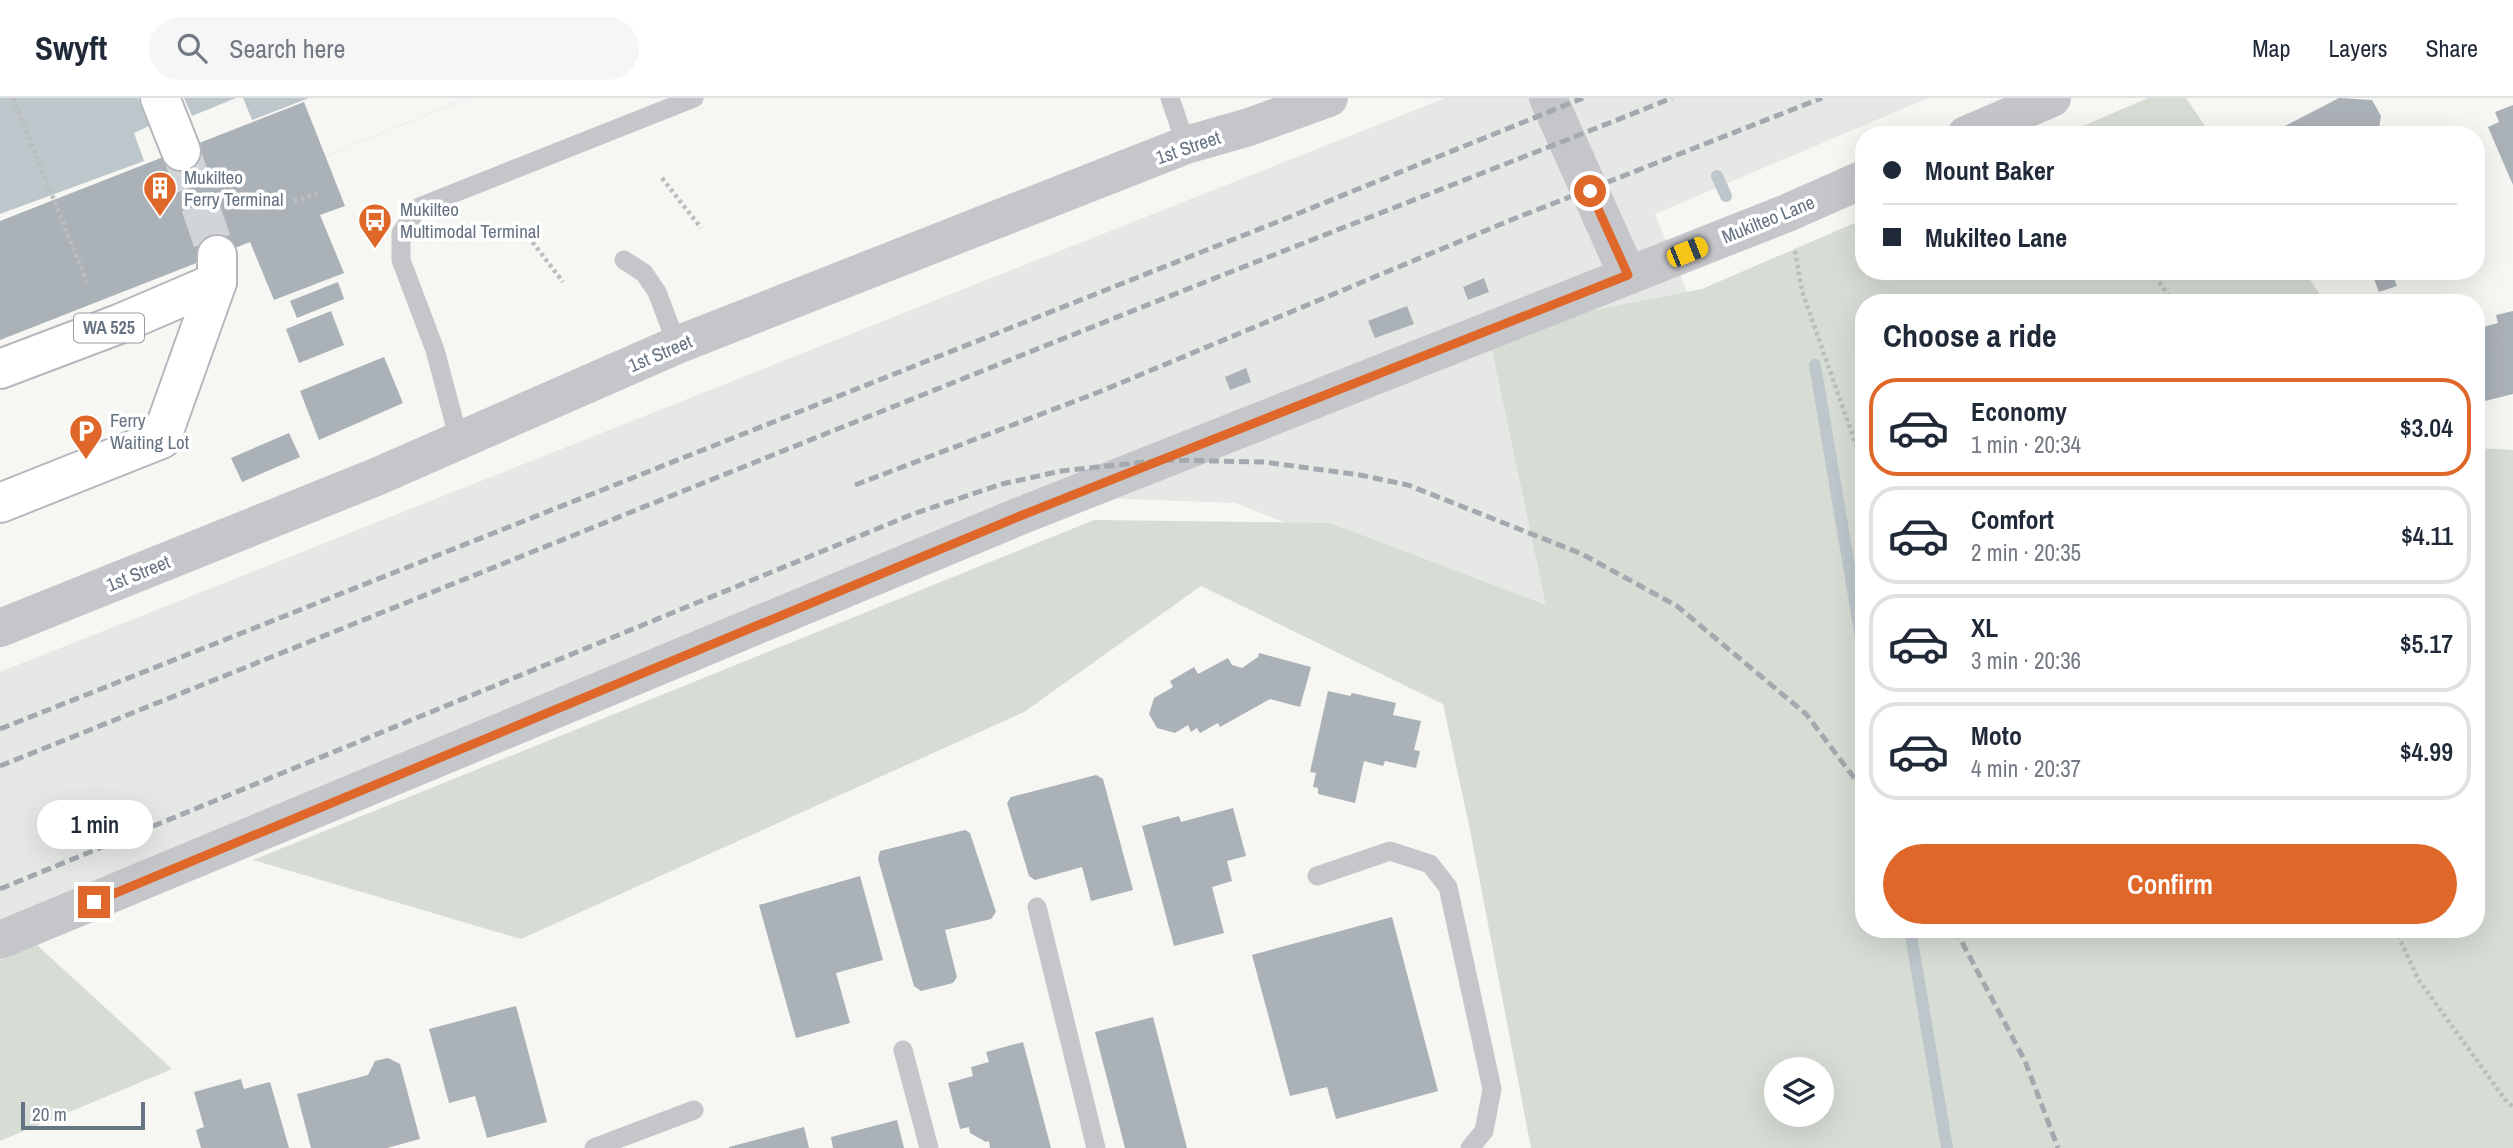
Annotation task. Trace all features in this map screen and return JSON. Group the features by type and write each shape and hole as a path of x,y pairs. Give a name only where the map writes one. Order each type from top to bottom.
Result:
{"main road":[{"path":"160,98 181,151"},
{"name":"WA 525","path":"0,369 119,324 217,269 162,439 0,503"}],"street":[{"name":"1st Street","path":"0,628 376,477 677,345 1186,145 1249,127 1329,98"},
{"path":"1548,98 1628,275"},
{"path":"1987,126 2052,98"},
{"name":"Mukilteo Lane","path":"0,940 1020,516 1855,183"}],"lane":[{"path":"458,440 435,350 401,260 401,233 407,224 419,207 694,98"},
{"path":"1170,98 1186,145"},
{"path":"624,260 644,273 657,292 677,345"},
{"path":"1317,876 1390,851 1430,864 1448,887 1492,1089 1484,1131 1470,1148"},
{"path":"1037,907 1096,1148"},
{"path":"903,1050 929,1148"},
{"path":"594,1148 694,1110"}],"path":[{"path":"13,98 88,285"},
{"path":"662,178 701,228"},
{"path":"295,201 319,193"},
{"path":"1787,212 1802,291 1855,442"},
{"path":"524,231 563,282"},
{"path":"2399,938 2418,979 2451,1027 2513,1107"}],"shaded area":[{"path":"0,98 467,98 0,291"},
{"path":"1445,98 1928,98 1862,126 1855,126 1855,129 1655,214 1742,426 1855,892 1855,938 1868,938 1950,1148 1565,633 1235,503 1044,496 0,921 0,672"},
{"path":"2148,98 2186,98 2205,126 2083,126"},
{"path":"1855,223 1855,280 2310,280 2320,294 1855,294 1855,938 2485,938 2485,448 2513,450 2513,1148 1531,1148 1443,704 1201,586 1024,712 521,939 253,860 1094,520 1330,523 1546,605 1488,331 1702,289"},
{"path":"37,945 172,1069 0,1141 0,960"}],"pier":[{"path":"138,98 184,98 192,116 236,98 243,98 252,120 309,98 467,98 0,291 0,214 144,161 134,133 149,126"}],"building":[{"path":"2339,98 2372,100 2381,116 2379,126 2285,126"},
{"name":"Mukilteo Ferry Terminal","path":"304,102 345,206 320,215 344,273 274,300 250,242 0,340 0,221"},
{"path":"2513,105 2513,185 2488,127 2499,122 2495,112"},
{"path":"1484,278 1489,292 1468,300 1463,287"},
{"path":"2374,280 2395,280 2397,286 2379,292"},
{"path":"338,282 344,299 297,318 290,301"},
{"path":"1407,306 1414,324 1375,338 1368,321"},
{"path":"331,311 344,345 299,363 286,329"},
{"path":"2513,311 2513,394 2485,401 2485,327 2498,323 2496,315"},
{"path":"384,357 403,403 319,440 300,391"},
{"path":"1246,368 1251,382 1230,390 1225,377"},
{"path":"289,433 300,457 242,482 231,458"},
{"path":"1259,653 1311,667 1300,707 1270,699 1220,727 1218,723 1200,733 1197,728 1191,732 1188,725 1175,733 1157,728 1149,714 1154,698 1173,687 1170,681 1194,667 1198,674 1228,658 1232,665 1242,668 1258,657"},
{"path":"1328,691 1350,696 1352,693 1396,703 1393,715 1421,721 1414,750 1420,751 1416,768 1385,761 1383,766 1364,761 1355,803 1318,794 1318,788 1313,787 1316,773 1310,772"},
{"path":"1096,775 1103,779 1133,890 1091,901 1082,867 1035,880 1029,876 1007,803 1011,797"},
{"path":"1233,808 1246,856 1227,861 1232,881 1212,887 1224,933 1174,946 1142,826 1179,816 1181,822"},
{"path":"965,830 970,833 996,912 991,919 945,930 957,977 953,983 921,991 914,986 878,859 880,851"},
{"path":"860,876 883,960 836,973 850,1023 796,1038 759,905"},
{"path":"1392,917 1438,1091 1336,1119 1327,1087 1290,1096 1252,955"},
{"path":"516,1006 547,1122 487,1138 475,1096 449,1103 429,1029"},
{"path":"1153,1017 1187,1148 1125,1148 1095,1032"},
{"path":"1023,1042 1051,1148 990,1148 989,1141 970,1133 969,1127 960,1129 948,1083 973,1076 971,1067 989,1062 986,1052"},
{"path":"388,1058 400,1064 420,1139 387,1148 311,1148 297,1094 368,1075 375,1061"},
{"path":"241,1079 244,1089 270,1082 289,1148 201,1148 196,1130 204,1127 194,1092"},
{"path":"897,1120 904,1148 833,1148 831,1137"},
{"path":"804,1127 809,1148 729,1148 729,1147"}],"waterway":[{"path":"1717,176 1726,196"},
{"path":"1815,365 1855,602"},
{"path":"1912,938 1947,1148"}],"tunnel":[{"path":"181,151 217,255"}],"railway":[{"path":"0,729 1583,98"},
{"path":"0,766 1237,269 1672,98"},
{"path":"855,485 1099,392 1511,220 1822,98"},
{"path":"0,889 913,514 1002,484 1061,471 1163,460 1264,462 1360,475 1408,485 1582,554 1677,606 1806,714 1855,779"},
{"path":"1960,938 2025,1061 2058,1148"}],"place":[{"name":"Mukilteo Ferry Terminal","path":"160,218"},
{"name":"Mukilteo Multimodal Terminal","path":"375,250"},
{"name":"Ferry Waiting Lot","path":"86,461"}],"route":[{"path":"94,902 1020,516 1628,275 1590,191"}]}
